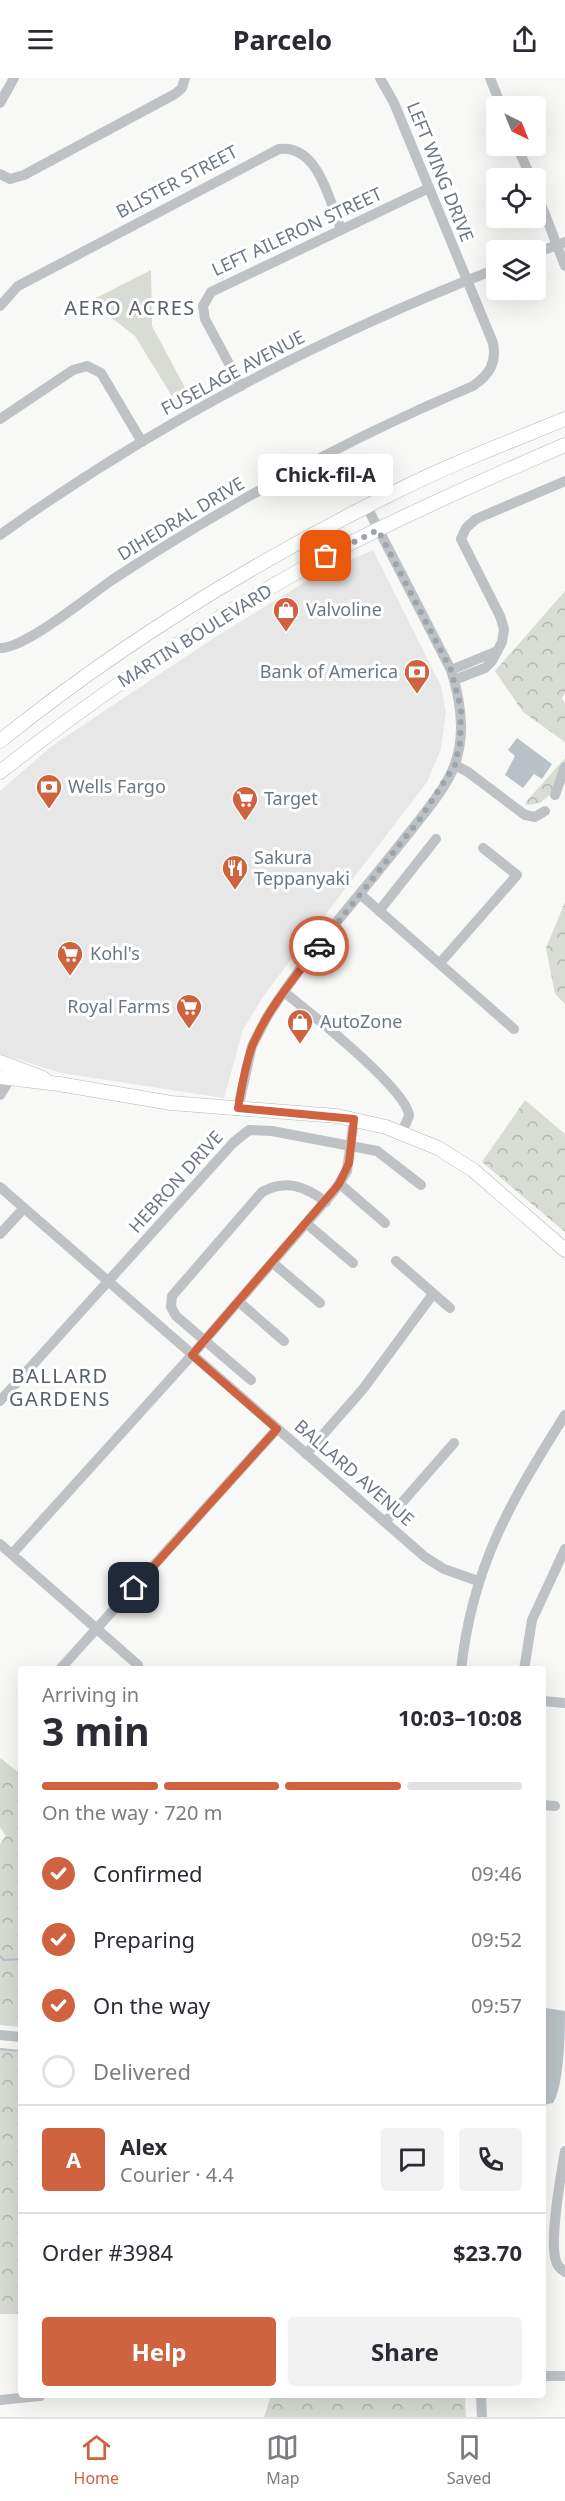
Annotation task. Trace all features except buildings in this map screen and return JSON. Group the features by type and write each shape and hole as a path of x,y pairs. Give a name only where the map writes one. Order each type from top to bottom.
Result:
{"main road":[{"name":"MARTIN BOULEVARD","path":"0,741 162,625 271,559 367,507 454,466 565,419"},
{"name":"MARTIN BOULEVARD","path":"0,772 120,683 179,644 316,562 378,530 565,445"},
{"path":"0,1062 59,1084"},
{"path":"5,1078 59,1084 137,1099 354,1119 402,1132 438,1149 473,1170 565,1250"}],"street":[{"path":"0,104 14,78"},
{"path":"0,174 14,179 24,175 175,94 182,88 185,78"},
{"name":"LEFT WING DRIVE","path":"380,78 394,103 467,280"},
{"path":"490,78 497,96"},
{"name":"BLISTER STREET","path":"0,306 18,286 279,149 297,149 311,161 341,229"},
{"name":"LEFT AILERON STREET","path":"241,386 205,319 203,306 207,296 211,292 429,188"},
{"path":"546,212 561,244 565,266"},
{"path":"546,250 561,244"},
{"name":"FUSELAGE AVENUE","path":"0,535 142,442 241,386 352,329 486,273"},
{"name":"DIHEDRAL DRIVE","path":"0,648 22,642 170,543 293,473 480,381 491,368 494,350 467,280"},
{"path":"0,419 73,370 87,366 101,374 142,442"},
{"path":"453,675 497,651 502,642 503,623 463,543 463,534 476,519 565,481"},
{"path":"238,1108 252,1046 267,1017 284,992 420,819 455,765 461,733 461,709 453,675 367,507"},
{"path":"455,765 477,778 525,815 535,817 545,811"},
{"path":"555,795 565,767"},
{"path":"379,911 436,839"},
{"path":"440,963 517,875 483,848"},
{"path":"360,894 514,1029"},
{"path":"284,992 333,1032 402,1097 410,1116 402,1132"},
{"path":"0,1095 5,1078"},
{"path":"12,1554 205,1341 326,1202 339,1184 349,1163 354,1119"},
{"name":"HEBRON DRIVE","path":"109,1283 245,1132 253,1129 272,1131 351,1145"},
{"path":"351,1145 382,1153 421,1185"},
{"path":"251,1380 176,1316 171,1307 172,1296 256,1198 273,1186 287,1184 303,1187 326,1202"},
{"path":"339,1184 386,1223"},
{"name":"BALLARD AVENUE","path":"0,1187 436,1565 478,1581"},
{"path":"0,1234 24,1208"},
{"path":"307,1224 353,1263"},
{"path":"396,1262 450,1308"},
{"path":"273,1263 320,1303"},
{"path":"0,1401 109,1283"},
{"path":"306,1454 363,1389 434,1294"},
{"path":"238,1302 284,1341"},
{"path":"462,1666 469,1617 478,1581 512,1500 565,1415"},
{"path":"63,1666 277,1429"},
{"path":"385,1522 454,1443"},
{"path":"0,1544 138,1665"},
{"path":"525,1666 532,1620 565,1549"},
{"path":"546,1701 565,1703"},
{"path":"546,1805 555,1806"},
{"path":"0,2035 18,2037"},
{"path":"565,2151 555,2252 556,2262 565,2272"},
{"path":"546,2376 565,2376"},
{"path":"0,2400 20,2398"},
{"path":"481,2398 482,2417"}],"shaded area":[{"path":"373,550 441,686 446,712 441,749 427,782 267,991 243,1029 224,1098 61,1073 0,1054 0,791 53,745 220,634 323,571"},
{"path":"517,738 552,764 542,779 534,774 523,788 505,775 515,756 508,750"},
{"path":"546,2008 565,2011 562,2072 553,2103 546,2104"}],"green space":[{"path":"151,270 152,326 191,399 178,406 135,336 90,301"},
{"path":"565,591 565,693 562,698 565,703 565,742 523,712 495,671"},
{"path":"565,758 565,782 540,803 527,805 525,803"},
{"path":"565,902 565,1004 555,994 546,948"},
{"path":"525,1100 565,1134 565,1232 482,1162"},
{"path":"0,1758 18,1772 18,2027 0,2025 0,1844 6,1836 0,1827"},
{"path":"0,2048 18,2051 18,2314 0,2314"},
{"path":"270,2398 465,2398 466,2417 264,2417"}],"waterway":[{"path":"0,1956 4,1960 18,1959"},
{"path":"0,2049 18,2051"}],"way so far":[{"path":"319,946 420,819 444,784 455,765 461,733 459,691 451,670 378,530 326,556"}],"place":[{"name":"Chick-fil-A","path":"326,556"},
{"name":"Valvoline","path":"286,633"},
{"name":"Bank of America","path":"417,695"},
{"name":"Wells Fargo","path":"49,810"},
{"name":"Target","path":"245,822"},
{"name":"Sakura Teppanyaki","path":"235,891"},
{"name":"Kohl's","path":"70,977"},
{"name":"Royal Farms","path":"189,1030"},
{"name":"AutoZone","path":"300,1045"}],"district":[{"name":"AERO ACRES","path":"130,308"},
{"name":"BALLARD GARDENS","path":"60,1388"}],"route":[{"path":"134,1588 277,1429 192,1355 326,1202 347,1170 354,1119 316,1113 238,1108 245,1070 258,1033 274,1006 319,946"}]}
